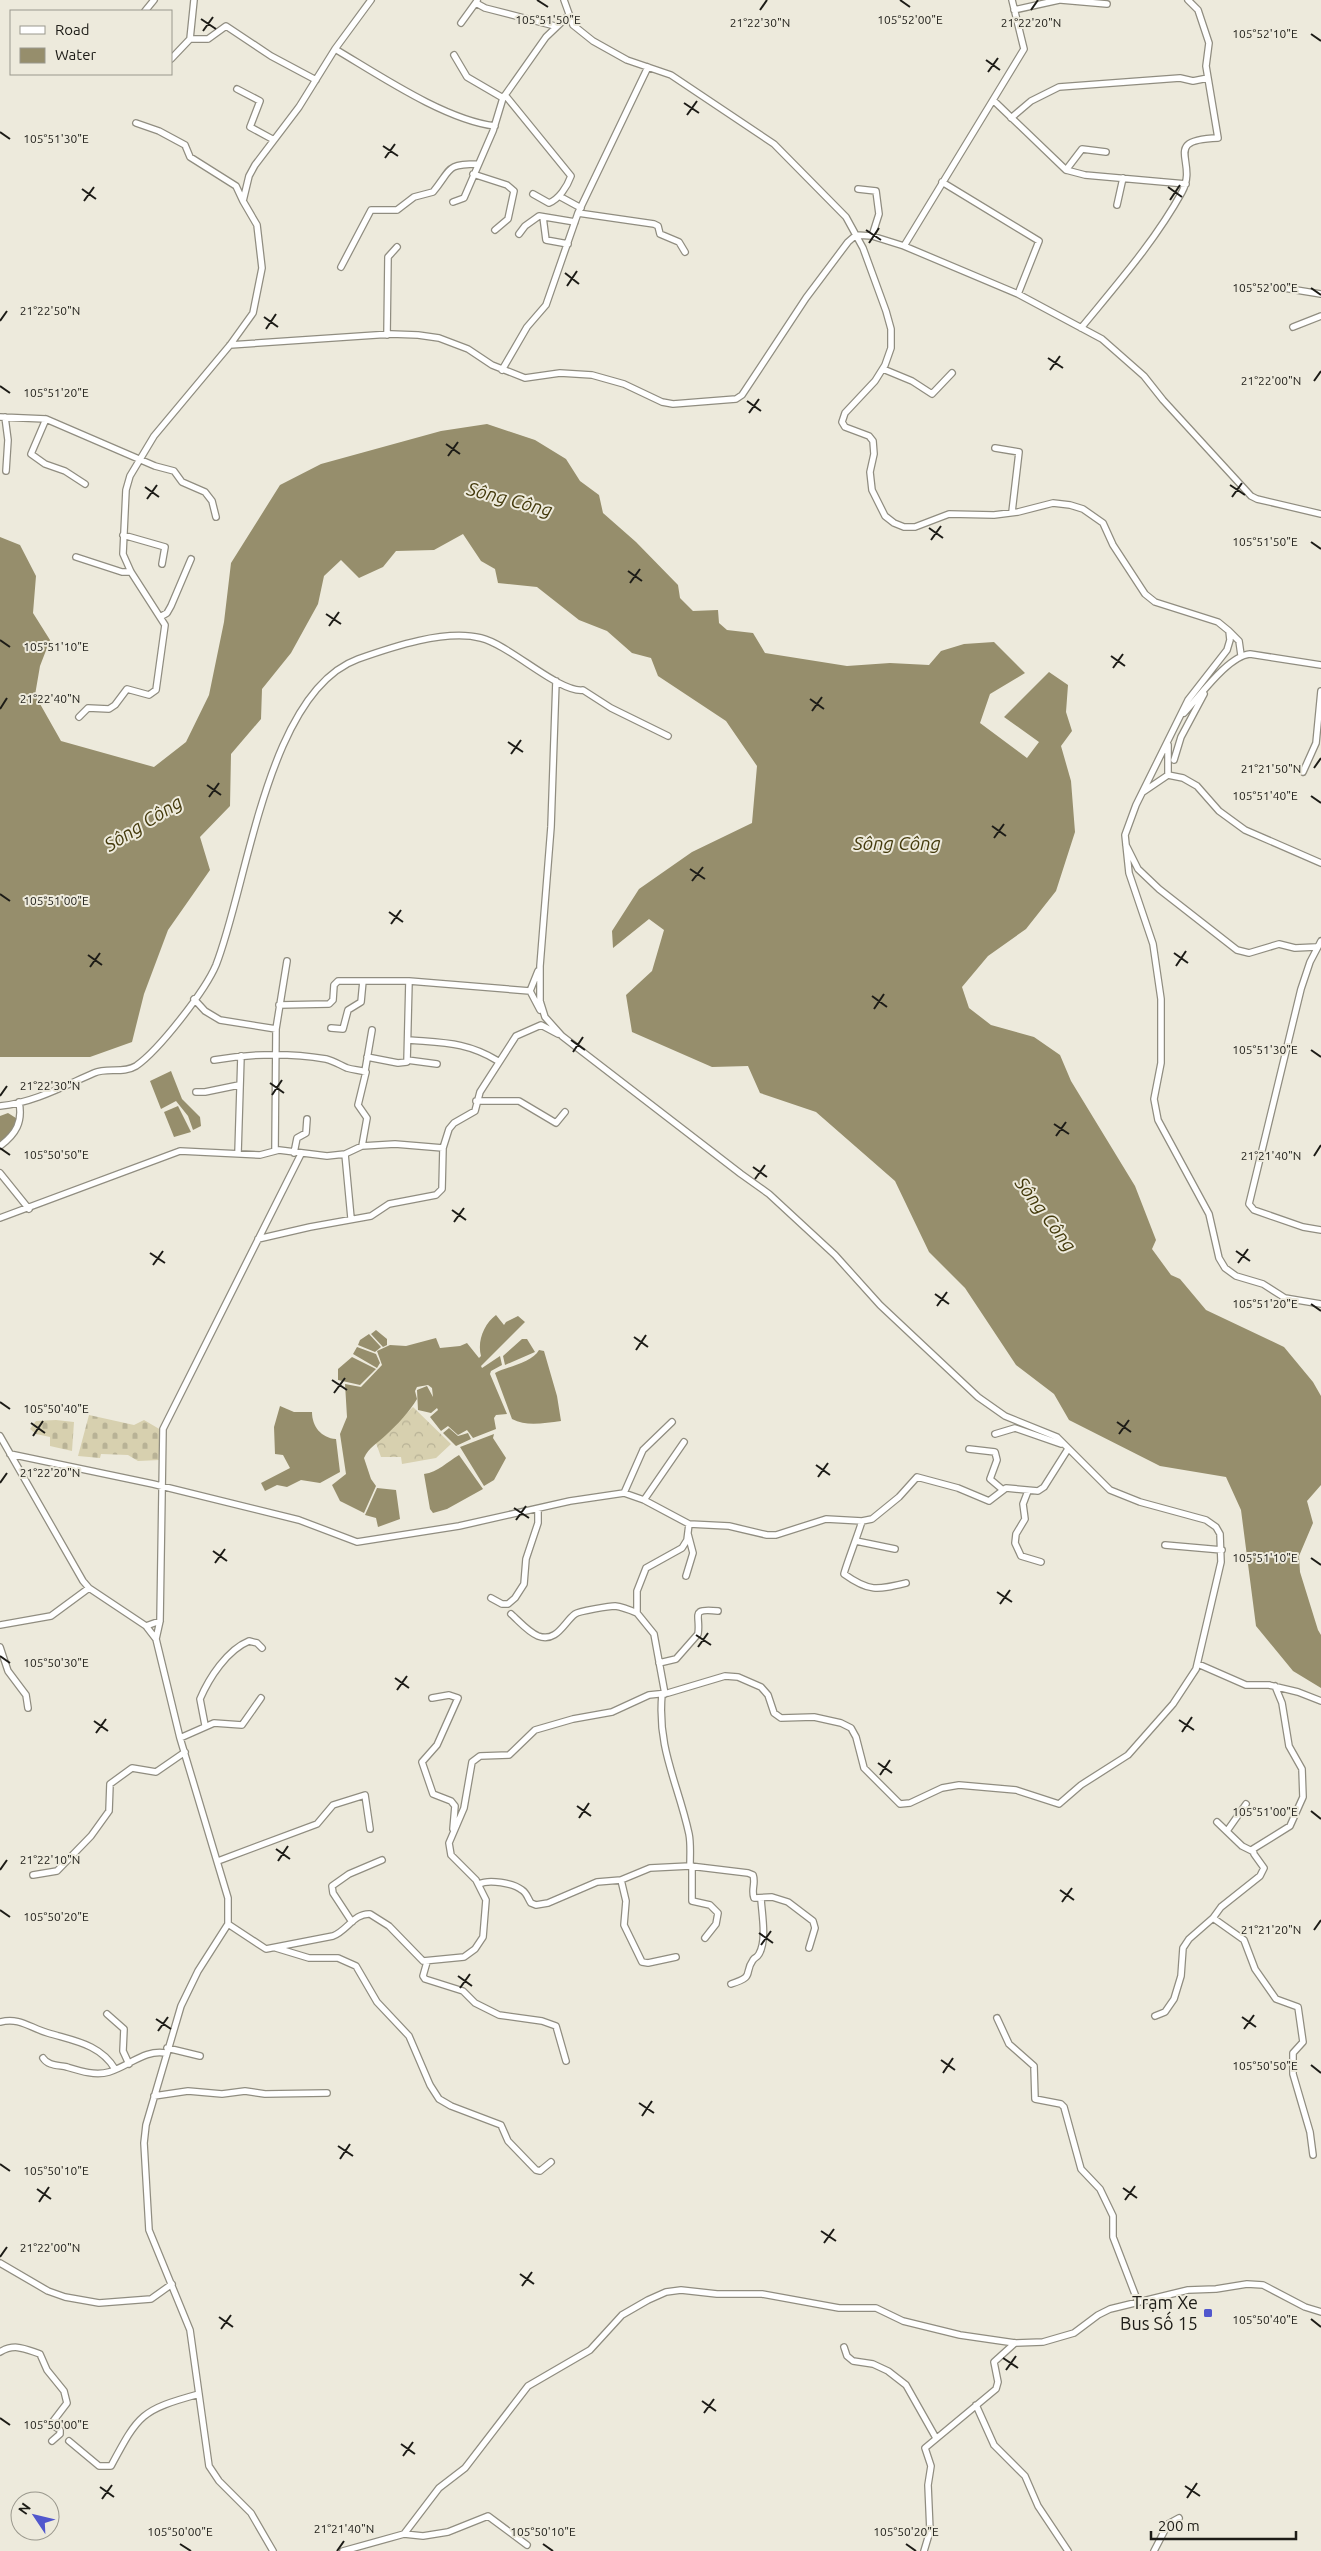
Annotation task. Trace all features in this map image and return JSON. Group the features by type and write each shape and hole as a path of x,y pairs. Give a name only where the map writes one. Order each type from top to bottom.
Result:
{"street":[{"path":"146,10 154,0"},
{"path":"172,58 190,40 194,0"},
{"path":"243,201 251,171 371,0"},
{"path":"564,0 572,25 593,41 626,60 671,75 774,144 846,217 863,248 891,329 891,348 883,368 842,419 845,428 869,436 873,441 874,454 870,472 872,490 885,516 894,523 915,527 949,514 976,516 1012,512 1053,503 1083,509 1103,523 1113,545 1145,594 1155,602 1218,622 1238,641 1241,655"},
{"path":"904,246 1024,49 1012,0"},
{"path":"1014,10 1060,0 1108,4"},
{"path":"1081,328 1166,221 1186,184 1185,150 1189,143 1196,139 1218,138 1206,64 1209,43 1198,10 1188,0"},
{"path":"461,23 477,2 485,8 559,23"},
{"path":"453,202 464,198 495,126 504,96 559,23 568,16"},
{"path":"190,40 208,39 226,26 271,56 316,80"},
{"path":"335,49 415,96 474,122 495,126"},
{"path":"454,55 467,77 504,96 570,172 570,180 559,196 549,203 532,194"},
{"path":"502,370 527,327 546,305 575,222 648,67"},
{"path":"1011,118 1031,101 1059,87 1180,78 1193,81 1208,78"},
{"path":"237,89 260,101 250,127 274,140"},
{"path":"993,100 1066,170 1085,175 1186,184"},
{"path":"80,717 88,708 108,709 115,705 127,690 149,695 156,690 165,630 160,617 131,572 123,554 126,490 130,476 139,459 158,430 252,317 262,274 257,225 236,186 190,157 185,145 159,131 136,123"},
{"path":"1066,170 1082,149 1106,152"},
{"path":"341,267 371,210 397,210 414,197 433,192 444,174 454,166 478,164"},
{"path":"473,174 507,185 514,191 508,219 494,230"},
{"path":"1117,205 1123,178"},
{"path":"942,182 1039,241 1018,292"},
{"path":"858,189 876,191 880,214 873,233"},
{"path":"559,196 580,211 654,224 658,226 660,234 679,242 686,252"},
{"path":"520,234 536,217 575,222"},
{"path":"543,217 546,240 568,244"},
{"path":"230,345 387,334 418,335 439,338 468,349 502,370 525,378 560,373 592,375 624,384 668,403 701,403 736,399 742,395 806,298 856,235 873,233 1018,292 1102,339 1144,376 1163,400 1251,496 1321,514"},
{"path":"387,334 388,257 397,247"},
{"path":"1284,288 1321,294"},
{"path":"1293,327 1321,316"},
{"path":"883,368 912,381 932,394 952,373"},
{"path":"6,472 8,440 3,417 46,419 139,459 174,471 182,482 205,492 212,502 216,517"},
{"path":"46,419 31,454 45,464 65,470 85,484"},
{"path":"996,448 1019,452 1012,512"},
{"path":"123,535 165,547 166,552 162,564"},
{"path":"76,556 122,572 131,572"},
{"path":"160,617 167,613 171,606 191,559"},
{"path":"1229,631 1230,640 1227,650 1197,686 1126,829 1126,843 1133,887 1153,944 1161,999 1161,1063 1154,1100 1158,1120 1210,1214 1219,1258 1225,1268 1236,1276 1263,1284 1286,1298 1321,1303"},
{"path":"0,1106 19,1102 57,1089 98,1071 123,1070 135,1066 164,1041 216,965 270,778 303,709 326,679 356,660 407,644 445,636 462,635 493,642 556,681 575,691 583,690 611,708 668,736"},
{"path":"1181,716 1225,668 1241,655 1250,654 1321,665"},
{"path":"545,1017 540,1001 540,966 551,827 556,681"},
{"path":"1174,760 1181,737 1206,690"},
{"path":"1303,772 1316,742 1321,691"},
{"path":"1168,742 1168,775"},
{"path":"1142,794 1168,775 1183,778 1197,786 1219,811 1245,830 1321,863"},
{"path":"1126,843 1136,866 1153,883 1237,950 1249,953 1279,944 1295,948 1316,948"},
{"path":"1321,941 1316,948 1301,989 1249,1207 1303,1227 1321,1230"},
{"path":"275,1150 276,1029 287,961"},
{"path":"530,991 540,966"},
{"path":"331,1028 343,1029 348,1010 360,1002 363,981"},
{"path":"279,1006 329,1004 333,1000 336,982 409,981 530,991"},
{"path":"367,1058 405,1064 408,1060 409,981"},
{"path":"451,1839 464,1808 470,1783 470,1768 476,1758 484,1755 509,1755 535,1730 574,1719 612,1712 649,1695 663,1694 720,1677 732,1676 765,1691 770,1698 774,1713 781,1718 814,1717 846,1725 854,1732 864,1768 900,1804 910,1803 942,1788 959,1785 1016,1790 1059,1804 1081,1785 1128,1755 1173,1704 1198,1664 1222,1550 1220,1534 1212,1523 1110,1490 1067,1447 1051,1434 999,1413 972,1392 880,1306 835,1255 770,1194 740,1174 562,1036 545,1017 530,991"},
{"path":"194,999 205,1011 220,1020 276,1029"},
{"path":"258,1239 352,1218 371,1216 392,1203 436,1195 442,1185 443,1148 451,1125 472,1114 476,1108 476,1101 498,1061 516,1036 538,1026 562,1036"},
{"path":"362,1146 367,1118 358,1105 367,1074 364,1071 372,1030"},
{"path":"409,1040 437,1040 472,1047 498,1061"},
{"path":"238,1153 241,1056"},
{"path":"214,1060 241,1056 324,1059 350,1069 364,1071"},
{"path":"408,1060 436,1064"},
{"path":"196,1092 239,1085"},
{"path":"476,1101 518,1101 556,1123 565,1112"},
{"path":"0,1146 11,1137 19,1125 21,1113 19,1102"},
{"path":"294,1153 297,1138 306,1133 307,1119"},
{"path":"0,1218 29,1209 176,1152 260,1155 275,1150 302,1154 345,1154 362,1146 395,1144 443,1148"},
{"path":"156,1639 160,1621 163,1429 302,1154"},
{"path":"345,1154 352,1218"},
{"path":"0,1173 29,1209"},
{"path":"624,1493 643,1450 672,1422"},
{"path":"995,1434 1015,1428 1067,1447"},
{"path":"0,1436 77,1574 89,1588 146,1626 156,1639 180,1738 226,1890 228,1924 209,1952 190,1986 167,2051 144,2134 149,2230 190,2330 209,2466 219,2481 251,2513 273,2551"},
{"path":"644,1500 684,1442"},
{"path":"10,1454 163,1486 299,1520 357,1542 459,1526 570,1501 624,1493 644,1500 689,1524 730,1526 771,1536 826,1519 862,1521 876,1517 917,1477 958,1488 989,1501 1010,1487 1028,1491 1041,1490 1067,1447"},
{"path":"969,1449 995,1452 997,1460 990,1478 1003,1490"},
{"path":"1028,1491 1023,1504 1025,1519 1016,1534 1016,1543 1021,1556 1041,1562"},
{"path":"491,1598 502,1604 508,1604 521,1590 526,1560 538,1523 538,1509"},
{"path":"862,1521 844,1574 861,1586 875,1589 906,1583"},
{"path":"637,1613 637,1591 642,1574 651,1565 682,1548 689,1524"},
{"path":"686,1576 693,1553 688,1532"},
{"path":"856,1541 895,1549"},
{"path":"1165,1545 1222,1550"},
{"path":"0,1625 51,1616 89,1588"},
{"path":"511,1614 542,1637 557,1633 573,1615 585,1609 603,1610 613,1606 637,1613 653,1631 663,1694 660,1724 668,1763 688,1833 692,1901 710,1904 718,1913 716,1924 705,1938"},
{"path":"659,1663 676,1659 698,1634 696,1617 698,1612 702,1610 718,1612"},
{"path":"146,1626 160,1621"},
{"path":"205,1725 200,1699 220,1667 232,1652 249,1641 257,1643 262,1648"},
{"path":"0,1647 8,1671 26,1695 28,1708"},
{"path":"1198,1664 1246,1685 1275,1686 1302,1693 1321,1701"},
{"path":"1252,1852 1258,1844 1290,1826 1303,1797 1302,1769 1289,1746 1282,1703 1275,1686"},
{"path":"228,1924 244,1933 262,1948 333,1936 342,1933 352,1922 364,1914 375,1916 389,1926 420,1959 427,1962 464,1957 480,1944 485,1929 487,1905 479,1884 451,1855 449,1849 455,1806 451,1801 433,1794 422,1762 437,1745 458,1698 449,1696 432,1698"},
{"path":"180,1738 205,1725 224,1722 242,1725 260,1698"},
{"path":"33,1875 56,1871 77,1847 92,1836 109,1811 110,1784 132,1768 156,1772 184,1752"},
{"path":"218,1861 318,1824 333,1806 366,1795 370,1829"},
{"path":"1227,1831 1246,1804"},
{"path":"1155,2016 1165,2012 1174,1999 1181,1976 1183,1948 1197,1931 1213,1918 1221,1907 1263,1872 1263,1865 1252,1852 1242,1846 1217,1822"},
{"path":"352,1922 334,1893 332,1886 349,1874 382,1860"},
{"path":"479,1884 488,1881 520,1888 531,1904 536,1905 552,1902 597,1882 621,1880 650,1868 691,1866 753,1875 752,1894 754,1898 772,1898 788,1902 813,1921 815,1928 810,1948"},
{"path":"621,1880 626,1897 624,1925 642,1962 648,1963 676,1957"},
{"path":"731,1984 743,1980 750,1974 753,1960 758,1955 762,1944 761,1899"},
{"path":"1213,1918 1244,1940 1255,1969 1276,1998 1295,2005 1300,2010 1303,2042 1293,2053 1292,2074 1311,2136 1313,2155"},
{"path":"274,1947 309,1958 338,1958 356,1966 377,2002 409,2036 430,2085 439,2099 450,2106 501,2125 508,2141 536,2170 540,2170 551,2162"},
{"path":"427,1962 423,1976 425,1979 463,1991 475,2003 499,2015 538,2020 553,2025 557,2029 566,2061"},
{"path":"106,2014 124,2029 123,2051 129,2064"},
{"path":"997,2018 1009,2044 1034,2066 1035,2098 1061,2104 1064,2107 1081,2169 1100,2189 1113,2216 1114,2237 1138,2302"},
{"path":"0,2022 18,2020 46,2032 90,2045 107,2057 115,2069"},
{"path":"43,2058 48,2063 77,2072 101,2073 129,2064 153,2052 167,2051 200,2056"},
{"path":"154,2096 188,2090 222,2094 245,2091 265,2094 327,2093"},
{"path":"0,2263 48,2291 65,2297 99,2303 152,2299 172,2284"},
{"path":"404,2534 439,2488 465,2468 528,2386 590,2350 622,2315 666,2292 681,2290 717,2294 762,2294 839,2308 876,2308 903,2321 960,2335 1015,2343 1043,2342 1074,2333 1104,2311 1138,2302 1188,2290 1256,2283 1270,2288 1306,2307 1321,2312"},
{"path":"924,2551 930,2531 928,2485 931,2466 925,2450 936,2438 998,2386 994,2362 1015,2343"},
{"path":"0,2352 8,2347 16,2346 40,2354 47,2370 64,2390 67,2403 51,2424 60,2430 60,2434 52,2441"},
{"path":"844,2347 848,2356 853,2361 873,2364 888,2371 906,2385 936,2438"},
{"path":"69,2441 99,2466 111,2466 129,2432 149,2412 164,2404 199,2394"},
{"path":"976,2405 994,2445 1025,2476 1038,2506 1068,2551"},
{"path":"342,2551 404,2534 423,2536 448,2532 488,2516 527,2545"},
{"path":"1154,2551 1168,2524 1179,2518"}],"green space":[{"path":"413,1407 451,1444 436,1458 402,1464 401,1457 381,1457 376,1443"},
{"path":"89,1415 134,1425 144,1420 161,1430 160,1460 138,1461 128,1455 101,1454 100,1458 78,1456"},
{"path":"56,1420 74,1422 72,1451 50,1446 50,1437 36,1434 30,1429 36,1421"}],"water":[{"name":"Sông Công","path":"487,424 535,440 566,459 580,481 599,495 603,513 636,542 678,585 680,598 693,611 718,610 719,623 727,630 753,633 765,653 847,666 890,663 929,665 941,651 964,644 994,642 1025,673 990,694 980,723 1027,758 1039,742 1004,717 1049,672 1068,685 1066,712 1072,731 1061,746 1071,781 1075,832 1056,891 1026,929 988,956 962,987 969,1008 991,1025 1034,1037 1060,1055 1071,1081 1135,1186 1156,1240 1152,1249 1171,1275 1180,1279 1206,1310 1284,1347 1313,1382 1321,1396 1321,1485 1307,1501 1313,1523 1299,1556 1300,1572 1321,1635 1321,1688 1293,1671 1256,1626 1241,1510 1226,1477 1160,1466 1069,1420 1054,1394 1016,1365 965,1288 929,1252 895,1181 816,1112 760,1093 748,1066 712,1067 632,1032 626,995 652,971 664,930 649,919 613,948 612,931 639,889 692,852 752,823 757,766 726,721 658,676 651,658 632,653 607,631 579,620 537,587 498,583 495,569 481,561 463,534 434,550 396,551 383,567 359,578 341,560 324,576 318,604 291,653 262,689 261,719 231,754 230,806 200,837 210,870 168,930 144,994 132,1042 90,1057 0,1057 0,537 20,545 36,576 33,613 50,640 40,666 35,695 61,741 154,767 186,742 209,695 224,622 231,563 280,485 321,464 441,431"},
{"path":"171,1071 182,1099 200,1117 201,1126 193,1130 188,1116 176,1101 161,1109 150,1081"},
{"path":"178,1106 191,1132 174,1137 164,1112"},
{"path":"8,1113 19,1120 12,1133 0,1143 0,1116"},
{"path":"496,1315 504,1325 518,1316 525,1322 481,1366 482,1368 500,1356 502,1365 491,1371 490,1374 507,1414 496,1415 494,1418 496,1429 473,1438 467,1430 458,1435 448,1426 441,1431 430,1417 438,1410 437,1408 431,1413 418,1410 417,1390 427,1386 433,1397 432,1388 428,1385 417,1387 415,1391 417,1399 411,1408 371,1448 364,1458 371,1479 376,1486 364,1513 340,1501 332,1485 346,1474 340,1434 347,1417 345,1384 361,1387 382,1365 377,1351 390,1345 406,1346 436,1338 440,1348 460,1346 467,1343 479,1358 481,1356 482,1333"},
{"path":"376,1330 387,1339 387,1345 383,1347 371,1334"},
{"path":"369,1334 381,1347 375,1352 358,1345 360,1340"},
{"path":"522,1339 527,1339 535,1352 505,1365 503,1356"},
{"path":"357,1347 376,1354 380,1363 377,1368 353,1354"},
{"path":"539,1350 544,1351 557,1396 561,1421 536,1424 524,1423 512,1419 495,1373 531,1358"},
{"path":"352,1357 376,1369 360,1385 338,1380 338,1369"},
{"path":"280,1406 294,1412 312,1412 312,1417 318,1430 326,1436 336,1439 340,1472 320,1483 301,1480 287,1487 277,1485 265,1491 261,1483 290,1468 283,1455 275,1454 274,1427"},
{"path":"449,1428 458,1436 468,1433 471,1439 456,1446 443,1433"},
{"path":"494,1434 493,1438 506,1458 494,1480 484,1486 460,1447"},
{"path":"459,1455 483,1489 447,1509 433,1513 430,1509 424,1474 438,1469"},
{"path":"377,1488 396,1490 400,1519 378,1527 376,1518 365,1515"}],"place":[{"name":"Trạm Xe Bus Số 15","path":"1208,2313"}]}
